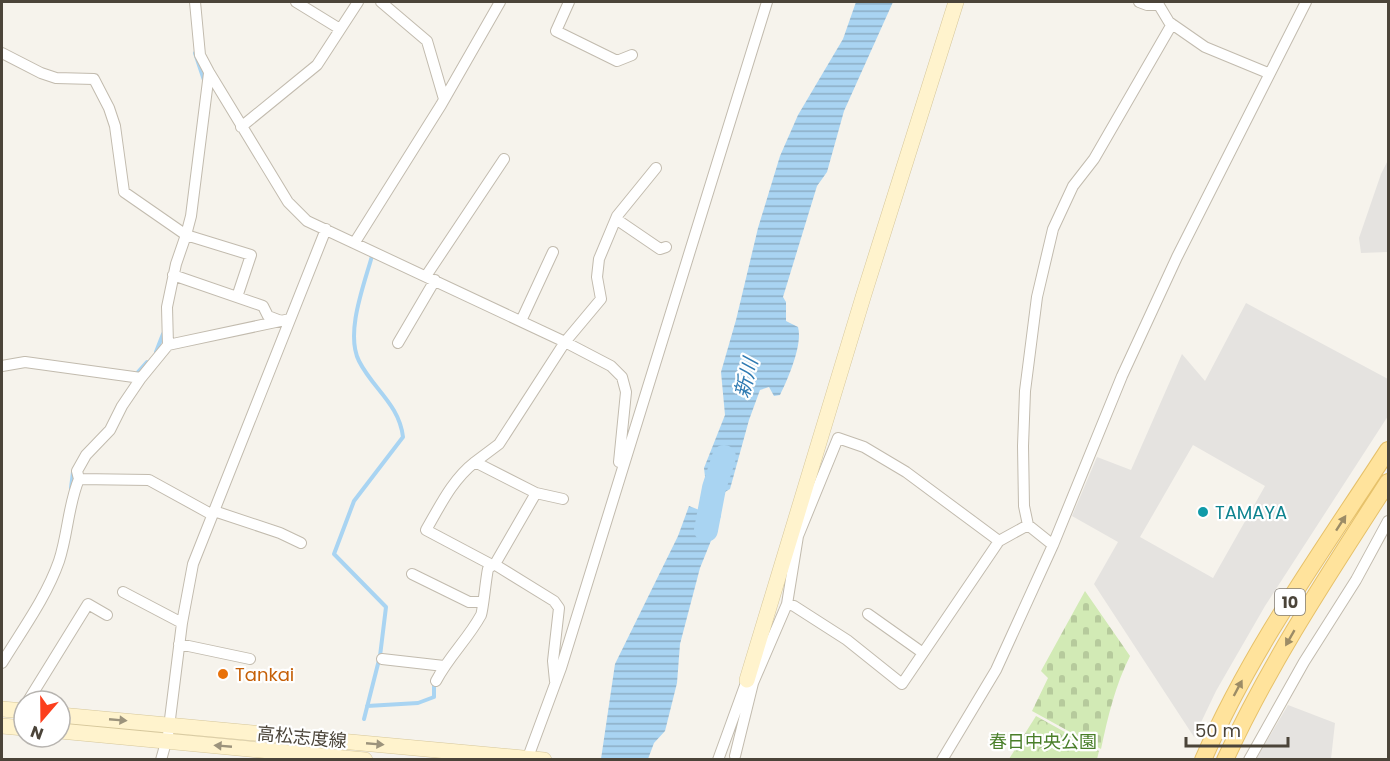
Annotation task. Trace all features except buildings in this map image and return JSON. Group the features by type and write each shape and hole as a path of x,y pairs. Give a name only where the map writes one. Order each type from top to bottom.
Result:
{"main road":[{"path":"750,681 864,294 956,2"},
{"name":"10","path":"1203,759 1242,680 1301,584 1389,450"},
{"name":"10","path":"1225,759 1241,723 1311,602 1389,482"},
{"name":"高松志度線","path":"72,716 535,759"},
{"name":"高松志度線","path":"72,732 365,759"}],"street":[{"path":"195,2 200,55 241,127 288,202 307,221 521,321 611,366 622,377 626,392 619,462 623,467"},
{"path":"296,2 340,29"},
{"path":"241,127 317,65 358,2"},
{"path":"381,2 427,41 444,99"},
{"path":"355,242 444,99 500,2"},
{"path":"569,2 556,31 617,61 632,55"},
{"path":"535,759 555,684 767,2"},
{"path":"1139,2 1147,5 1158,3 1169,22 1205,47 1268,73"},
{"path":"942,759 996,670 1053,545 1122,376 1177,257 1268,73 1306,2"},
{"path":"1053,545 1028,525 1024,506 1025,391 1036,297 1053,229 1073,186 1094,159 1173,24"},
{"path":"2,53 56,78 94,79 109,108 115,126 124,192 186,235 251,255 237,297"},
{"path":"168,345 167,307 173,275 191,216 209,72"},
{"path":"398,343 430,278 504,159"},
{"path":"555,684 553,661 559,608 554,601 494,565 426,530 446,495 463,472 499,444 565,342 601,299 597,277 598,259 625,204 656,168"},
{"path":"616,219 660,249 666,247"},
{"path":"161,759 170,725 182,623 193,564 286,320 326,229"},
{"path":"521,321 554,252"},
{"path":"173,275 263,306 268,316 286,320"},
{"path":"2,663 50,583 67,531 74,491 79,479 77,471 86,455 110,430 122,406 141,378 168,345 286,320"},
{"path":"2,366 25,362 141,378"},
{"path":"718,759 750,681 787,604 798,536 838,438 864,447 906,472 999,541"},
{"path":"475,462 536,493 563,499"},
{"path":"79,479 149,480 209,513 214,512 280,533 301,543"},
{"path":"436,681 482,613 488,569 494,565 536,493"},
{"path":"1249,759 1389,521"},
{"path":"787,604 794,606 847,640 902,684 999,541 1028,525"},
{"path":"412,574 469,602 483,602"},
{"path":"123,592 182,623"},
{"path":"36,689 88,604 107,615"},
{"path":"868,614 923,652"},
{"path":"179,644 250,659"},
{"path":"382,659 444,666"},
{"path":"735,756 750,681"}],"green space":[{"path":"1085,591 1130,656 1112,701 1101,749 1032,711 1048,678 1041,671"},
{"name":"春日中央公園","path":"1036,716 1099,751 1097,759 1009,759"}],"shaded area":[{"path":"1388,160 1388,252 1361,253 1359,238"},
{"path":"1246,303 1388,379 1388,416 1265,606 1216,691 1194,737 1094,584 1118,542 1072,516 1097,457 1131,470 1182,354 1205,381","holes":["1193,445 1265,486 1213,578 1140,537"]},
{"path":"1288,705 1335,723 1331,759 1256,759"}],"water":[{"path":"856,2 893,2 844,111 827,172 817,186 783,297 786,302 786,321 798,327 798,343 794,361 780,395 774,396 769,387 760,390 749,420 730,489 725,492 706,485 704,468 725,415 721,372 758,228 780,156 798,115 843,39"},
{"path":"707,497 718,501 713,514 721,516 700,568 680,644 677,683 665,731 654,743 648,759 601,759 615,664 678,536 689,506 702,511"}],"waterway":[{"path":"195,53 204,80"},
{"path":"364,719 380,656 386,607 334,554 354,501 403,437 396,415 365,371 355,350 357,309 372,256"},
{"path":"156,352 163,334"},
{"path":"138,372 147,362"},
{"name":"新川","path":"706,530 714,488 724,457"},
{"path":"71,488 73,472"},
{"path":"367,706 418,703 434,697 434,684"}],"place":[{"name":"TAMAYA","path":"1203,512"},
{"name":"Tankai","path":"223,674"}]}
